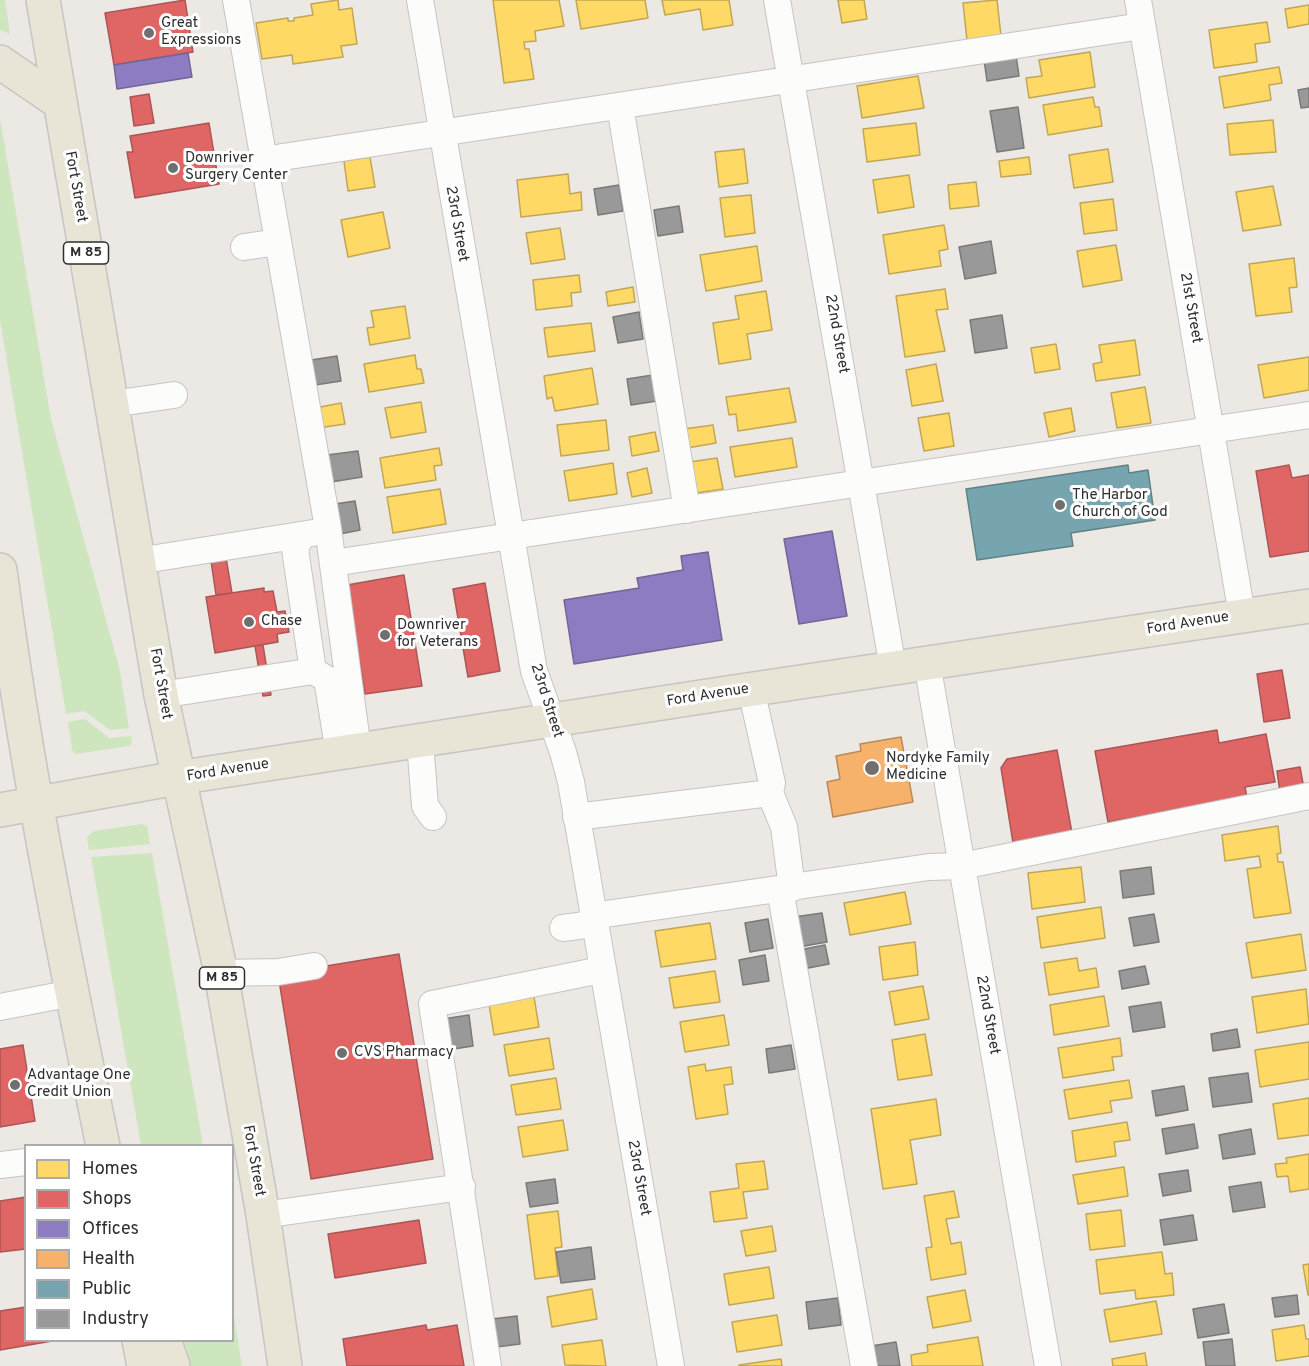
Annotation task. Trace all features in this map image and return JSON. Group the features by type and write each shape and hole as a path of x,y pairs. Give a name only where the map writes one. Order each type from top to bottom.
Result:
{"main road":[{"name":"Fort Street","path":"43,0 161,695 177,778 221,974 263,1215 285,1366"},
{"path":"0,62 60,103"},
{"path":"0,570 7,675 38,804 102,1144"},
{"name":"Ford Avenue","path":"0,810 177,778 1309,606"},
{"path":"139,1342 144,1366"},
{"path":"164,1342 173,1366"}],"street":[{"path":"236,0 328,528 333,562 348,752"},
{"name":"23rd Street","path":"420,0 440,134 509,538 536,683 563,752 576,817 671,1366"},
{"name":"22nd Street","path":"777,0 893,668"},
{"name":"21st Street","path":"1138,0 1242,615"},
{"path":"263,160 1142,26"},
{"path":"620,106 687,510"},
{"path":"244,247 278,242"},
{"path":"112,404 174,395"},
{"path":"333,562 509,538 1309,414"},
{"path":"138,561 301,536 328,528"},
{"path":"301,536 295,549 313,671"},
{"name":"22nd Street","path":"927,663 1048,1366"},
{"path":"161,695 313,671 327,679 348,752"},
{"path":"751,689 772,783 771,793 784,828 786,889 864,1366"},
{"path":"420,742 425,806 433,817"},
{"path":"576,817 771,793"},
{"path":"563,928 592,920 786,889 929,867 962,866 1309,796"},
{"path":"221,974 278,972 314,966"},
{"path":"488,1366 432,1004 601,970"},
{"path":"0,1007 72,993"},
{"path":"0,1165 24,1162"},
{"path":"263,1215 462,1187"}],"green space":[{"path":"0,0 5,0 10,34 0,30"},
{"path":"0,119 51,419 120,671 129,728 110,730 84,711 66,714 0,320"},
{"path":"85,719 109,738 131,736 132,743 129,746 76,754 72,750 68,722"},
{"path":"142,824 147,826 150,844 89,850 87,837 94,831"},
{"path":"152,853 203,1144 141,1144 91,857"},
{"path":"234,1316 242,1366 191,1366 184,1342 234,1342"}],"building: Homes":[{"path":"338,0 339,10 352,8 357,44 341,46 343,57 293,64 292,55 262,59 256,23 288,18 288,21 294,21 294,18 313,15 311,4"},
{"path":"493,0 559,0 564,26 535,31 536,41 524,42 525,49 529,49 534,79 504,83"},
{"path":"576,0 645,0 648,18 581,29"},
{"path":"662,0 729,0 733,25 703,30 700,9 665,15"},
{"path":"838,0 864,0 867,19 842,23"},
{"path":"997,0 1001,36 967,40 963,3"},
{"path":"1309,5 1309,24 1288,28 1285,9"},
{"path":"1267,22 1270,42 1255,44 1257,62 1214,68 1209,30"},
{"path":"1090,52 1095,87 1029,98 1026,78 1042,76 1039,60"},
{"path":"1279,67 1282,83 1269,85 1271,100 1224,108 1219,77"},
{"path":"918,76 924,108 862,118 857,86"},
{"path":"1093,97 1095,107 1099,107 1102,126 1048,135 1043,105"},
{"path":"1273,120 1276,152 1230,155 1227,124"},
{"path":"916,123 920,155 867,162 863,129"},
{"path":"744,149 748,183 719,187 715,152"},
{"path":"1108,149 1113,182 1074,188 1069,155"},
{"path":"370,157 375,187 348,191 344,161"},
{"path":"1029,157 1031,174 1001,177 999,161"},
{"path":"568,174 570,194 581,192 582,210 521,217 517,180"},
{"path":"909,175 914,207 878,213 873,180"},
{"path":"976,182 979,206 950,209 948,185"},
{"path":"1273,186 1281,225 1243,231 1236,192"},
{"path":"751,195 755,233 725,237 720,198"},
{"path":"1113,199 1117,230 1084,234 1080,203"},
{"path":"383,212 390,248 348,257 341,220"},
{"path":"944,225 948,249 939,251 941,266 889,274 883,235"},
{"path":"560,228 565,259 531,264 526,233"},
{"path":"1116,245 1122,280 1083,287 1077,251"},
{"path":"757,246 762,281 706,291 700,255"},
{"path":"1294,258 1297,287 1289,288 1292,312 1256,316 1249,264"},
{"path":"579,275 581,292 571,293 572,306 536,310 533,280"},
{"path":"633,287 635,302 608,306 606,292"},
{"path":"945,289 948,309 936,310 945,351 905,357 896,296"},
{"path":"766,291 772,330 747,334 751,359 719,364 713,323 739,319 735,296"},
{"path":"405,306 410,338 370,345 367,328 374,327 371,311"},
{"path":"591,323 595,351 548,357 544,328"},
{"path":"1135,340 1140,375 1096,381 1093,364 1102,362 1099,345"},
{"path":"1056,344 1060,369 1035,373 1031,348"},
{"path":"415,355 417,369 421,369 424,383 369,392 364,364"},
{"path":"1309,357 1309,390 1264,398 1258,365"},
{"path":"936,364 943,401 912,406 906,370"},
{"path":"592,368 598,404 555,411 552,397 547,399 544,376"},
{"path":"1145,387 1151,423 1117,428 1111,393"},
{"path":"789,388 796,422 738,431 736,414 729,415 726,397"},
{"path":"421,402 426,432 391,438 385,408"},
{"path":"341,403 345,424 318,428 315,408"},
{"path":"1071,408 1075,431 1049,437 1044,413"},
{"path":"949,413 954,446 924,451 918,418"},
{"path":"606,420 609,450 561,456 557,425"},
{"path":"713,425 716,443 687,448 684,429"},
{"path":"655,432 659,451 632,456 629,437"},
{"path":"792,438 797,467 735,477 730,447"},
{"path":"439,448 442,465 434,466 436,480 385,488 380,458"},
{"path":"717,458 723,489 696,493 690,462"},
{"path":"613,463 617,494 569,501 564,471"},
{"path":"647,468 652,493 632,497 627,473"},
{"path":"440,489 446,524 393,533 387,497"},
{"path":"1278,826 1281,853 1277,854 1278,862 1283,862 1291,913 1254,918 1247,869 1261,867 1259,856 1225,861 1222,835"},
{"path":"1081,867 1085,902 1032,909 1028,873"},
{"path":"905,892 911,924 850,935 844,903"},
{"path":"1101,907 1105,938 1041,948 1037,917"},
{"path":"710,923 716,959 661,967 655,931"},
{"path":"1301,934 1306,970 1252,978 1246,943"},
{"path":"915,942 918,975 883,980 879,947"},
{"path":"1077,958 1079,971 1096,968 1099,987 1049,995 1044,963"},
{"path":"715,971 720,1002 674,1008 669,978"},
{"path":"923,986 929,1019 895,1025 889,992"},
{"path":"1306,989 1309,1024 1257,1033 1252,997"},
{"path":"1104,996 1109,1026 1054,1035 1050,1005"},
{"path":"534,997 539,1027 494,1035 489,1004"},
{"path":"724,1015 729,1045 685,1052 680,1022"},
{"path":"925,1034 932,1075 898,1080 892,1040"},
{"path":"549,1038 554,1069 509,1076 504,1045"},
{"path":"1120,1038 1122,1056 1112,1057 1114,1070 1063,1078 1058,1048"},
{"path":"1309,1042 1309,1079 1260,1087 1255,1050"},
{"path":"705,1064 706,1071 731,1067 733,1084 724,1085 728,1114 696,1119 688,1067"},
{"path":"556,1078 561,1109 516,1115 511,1085"},
{"path":"1129,1080 1132,1098 1110,1101 1112,1112 1069,1119 1064,1090"},
{"path":"1309,1098 1309,1135 1278,1139 1273,1104"},
{"path":"936,1099 941,1135 910,1140 917,1184 883,1189 871,1109"},
{"path":"563,1120 568,1150 523,1157 518,1127"},
{"path":"1127,1122 1130,1140 1114,1142 1116,1156 1076,1162 1072,1131"},
{"path":"1309,1154 1309,1189 1290,1192 1288,1176 1277,1177 1275,1164 1287,1163 1286,1158"},
{"path":"764,1161 768,1189 743,1192 747,1218 714,1222 710,1192 739,1188 736,1164"},
{"path":"1124,1167 1128,1196 1078,1204 1073,1175"},
{"path":"954,1191 959,1217 946,1219 951,1244 961,1242 966,1274 931,1280 926,1248 932,1247 924,1196"},
{"path":"1121,1210 1125,1246 1090,1250 1086,1214"},
{"path":"558,1211 562,1247 555,1248 558,1276 535,1279 527,1215"},
{"path":"772,1226 776,1251 746,1256 741,1231"},
{"path":"1162,1252 1165,1274 1172,1273 1174,1295 1136,1299 1135,1290 1100,1294 1096,1260"},
{"path":"1309,1264 1309,1295 1308,1295 1303,1265"},
{"path":"769,1267 774,1298 729,1305 724,1274"},
{"path":"592,1289 597,1319 552,1327 547,1297"},
{"path":"965,1290 971,1321 933,1328 927,1297"},
{"path":"1156,1301 1162,1334 1110,1342 1104,1310"},
{"path":"777,1315 782,1345 737,1352 732,1322"},
{"path":"1304,1325 1306,1339 1309,1339 1309,1356 1276,1361 1272,1330"},
{"path":"978,1337 983,1366 912,1366 911,1355 928,1352 927,1345"},
{"path":"602,1340 606,1366 565,1365 562,1345"},
{"path":"1145,1353 1147,1366 1113,1366 1112,1359"},
{"path":"781,1359 782,1366 739,1366 739,1365"}],"building: Shops":[{"name":"Great Expressions","path":"185,0 193,52 114,65 105,13"},
{"path":"149,94 154,123 134,126 130,97"},
{"name":"Downriver Surgery Center","path":"209,123 219,184 135,198 127,152 133,152 130,136"},
{"path":"1289,465 1292,478 1309,475 1309,551 1270,557 1256,471"},
{"path":"226,558 232,593 216,595 211,561"},
{"name":"Downriver for Veterans","path":"404,575 422,686 365,694 347,585"},
{"path":"485,583 500,671 468,677 453,589"},
{"name":"Chase","path":"264,588 264,592 273,591 277,612 285,611 289,632 277,634 278,642 215,653 206,597"},
{"path":"263,645 271,695 263,696 255,646"},
{"path":"1282,670 1290,718 1264,722 1257,674"},
{"path":"1217,730 1219,743 1266,734 1275,782 1245,787 1247,798 1108,822 1095,751"},
{"path":"1057,750 1072,833 1013,843 1001,768 1007,759"},
{"path":"1300,767 1304,789 1280,793 1277,771"},
{"name":"CVS Pharmacy","path":"399,954 433,1159 311,1179 278,974"},
{"name":"Advantage One Credit Union","path":"23,1045 35,1121 0,1127 0,1049"},
{"path":"24,1197 24,1249 0,1252 0,1201"},
{"path":"419,1220 426,1263 335,1278 328,1234"},
{"path":"24,1307 24,1342 46,1342 0,1350 0,1311"},
{"path":"426,1325 427,1330 457,1325 464,1366 347,1366 343,1339"}],"building: Offices":[{"path":"188,53 192,77 117,89 114,65"},
{"path":"832,531 847,616 799,624 784,539"},
{"path":"708,552 722,640 574,664 564,600 639,588 637,578 683,570 681,556"}],"building: Health":[{"name":"Nordyke Family Medicine","path":"901,737 913,802 833,817 827,782 840,779 836,756 861,751 860,744"}],"building: Public":[{"name":"The Harbor Church of God","path":"1128,465 1129,473 1148,470 1155,520 1071,533 1073,546 977,560 966,489"}],"building: Industry":[{"path":"1016,55 1019,76 987,81 984,60"},
{"path":"1309,88 1309,107 1301,108 1298,90"},
{"path":"1018,107 1024,148 997,152 990,111"},
{"path":"619,185 623,211 598,215 594,189"},
{"path":"679,206 683,232 658,236 654,210"},
{"path":"991,241 996,273 965,279 959,247"},
{"path":"639,312 643,339 618,343 613,317"},
{"path":"1002,315 1007,348 975,353 970,320"},
{"path":"337,356 341,381 315,385 311,360"},
{"path":"653,375 657,401 631,405 627,379"},
{"path":"358,451 362,477 331,482 327,455"},
{"path":"355,501 360,530 340,534 335,504"},
{"path":"1151,867 1154,894 1123,898 1120,871"},
{"path":"822,913 827,942 799,947 794,917"},
{"path":"1154,914 1159,942 1134,946 1129,918"},
{"path":"768,919 773,948 750,952 745,923"},
{"path":"825,945 829,964 803,969 799,950"},
{"path":"765,955 769,981 743,985 739,960"},
{"path":"1145,966 1149,984 1122,989 1119,971"},
{"path":"1161,1002 1165,1027 1133,1032 1129,1007"},
{"path":"469,1015 473,1046 447,1050 443,1019"},
{"path":"1237,1029 1240,1047 1213,1051 1211,1034"},
{"path":"791,1045 795,1069 769,1073 766,1049"},
{"path":"1248,1073 1252,1102 1213,1107 1209,1078"},
{"path":"1184,1086 1188,1110 1156,1116 1152,1091"},
{"path":"1194,1124 1198,1148 1166,1154 1162,1129"},
{"path":"1251,1129 1255,1154 1223,1159 1219,1135"},
{"path":"1188,1170 1191,1191 1163,1196 1159,1174"},
{"path":"555,1179 558,1203 530,1207 526,1183"},
{"path":"1261,1182 1265,1207 1233,1212 1229,1187"},
{"path":"1193,1215 1197,1240 1164,1245 1160,1220"},
{"path":"591,1247 595,1279 561,1283 556,1252"},
{"path":"1297,1295 1299,1314 1275,1317 1272,1298"},
{"path":"838,1298 841,1325 809,1329 806,1302"},
{"path":"1224,1304 1229,1333 1198,1338 1193,1309"},
{"path":"517,1316 520,1344 496,1347 492,1319"},
{"path":"1232,1339 1235,1366 1206,1366 1203,1342"},
{"path":"896,1342 900,1366 874,1366 871,1346"}],"place":[{"name":"Great Expressions","path":"149,33"},
{"name":"Downriver Surgery Center","path":"173,168"},
{"name":"The Harbor Church of God","path":"1060,505"},
{"name":"Chase","path":"249,622"},
{"name":"Downriver for Veterans","path":"385,635"},
{"name":"Nordyke Family Medicine","path":"872,768"},
{"name":"CVS Pharmacy","path":"342,1053"},
{"name":"Advantage One Credit Union","path":"15,1085"}]}
